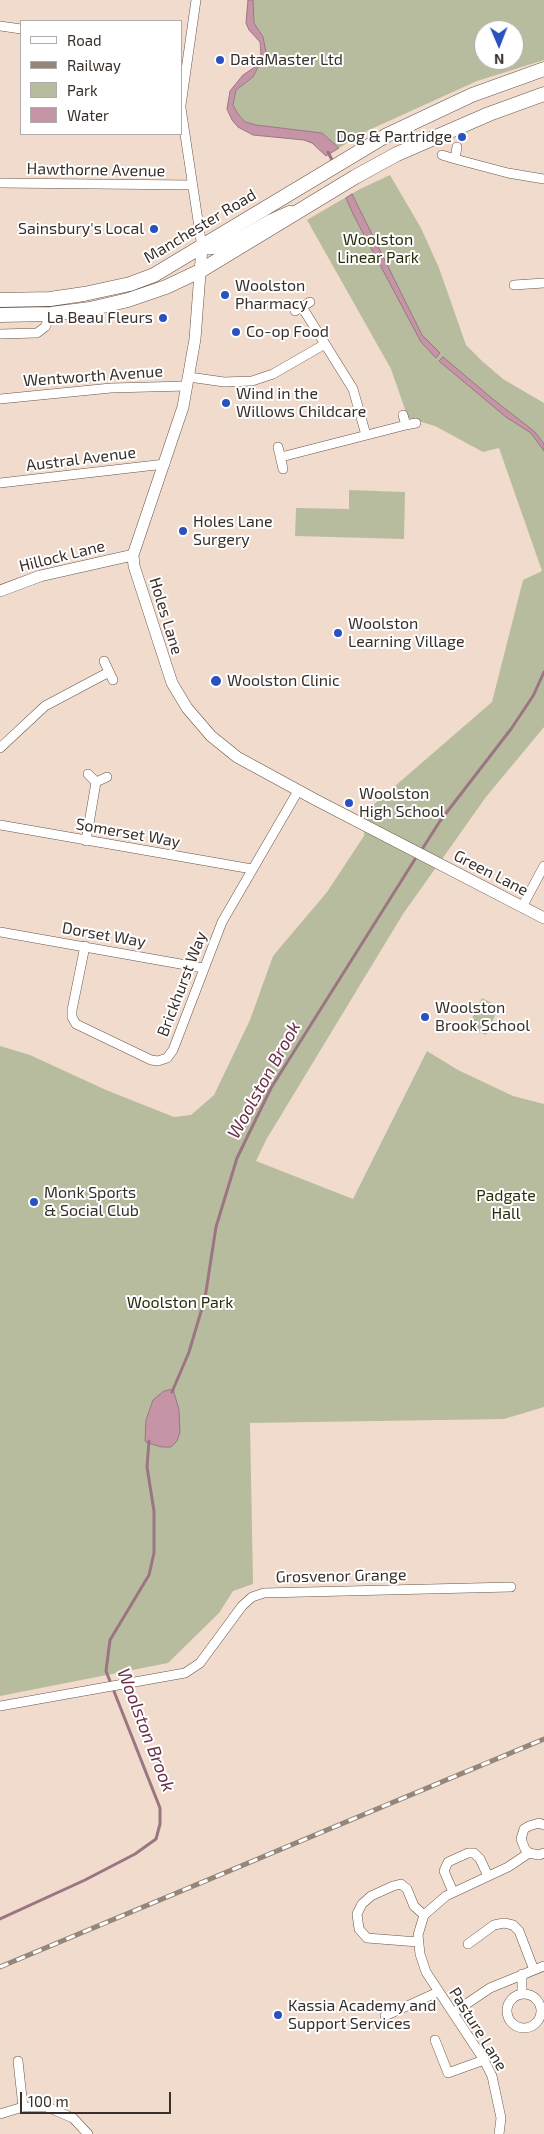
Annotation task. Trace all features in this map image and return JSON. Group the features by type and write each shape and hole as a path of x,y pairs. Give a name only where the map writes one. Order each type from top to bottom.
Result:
{"main road":[{"name":"Manchester Road","path":"0,300 50,299 106,290 130,284 166,269 323,172 424,116 472,95 544,69"},
{"name":"Manchester Road","path":"0,315 51,314 90,309 128,300 200,271 355,177 421,142 544,94"}],"street":[{"path":"182,91 185,47 196,0"},
{"path":"0,26 20,29"},
{"path":"133,554 165,464 188,381 195,339 202,247 182,113"},
{"path":"455,159 457,147"},
{"path":"442,155 508,173 544,179"},
{"name":"Hawthorne Avenue","path":"0,183 192,186"},
{"path":"202,247 208,250 218,249 270,219 328,193"},
{"path":"514,285 544,283"},
{"path":"302,306 353,389 366,435"},
{"path":"0,334 37,333 45,327 51,314"},
{"name":"Wentworth Avenue","path":"0,399 188,381 252,381 273,374 325,344"},
{"path":"403,415 406,425"},
{"path":"281,457 416,423"},
{"path":"278,446 283,470"},
{"name":"Austral Avenue","path":"0,483 165,464"},
{"name":"Hillock Lane","path":"0,591 40,576 133,554"},
{"name":"Holes Lane","path":"133,554 134,566 164,665 187,708 211,736 237,757 411,850"},
{"path":"0,748 45,706 111,676 104,661"},
{"path":"88,774 96,782"},
{"path":"96,782 107,777"},
{"path":"86,841 96,782"},
{"name":"Brickhurst Way","path":"85,946 72,1010 72,1017 76,1024 154,1061 163,1060 170,1054 222,922 298,791"},
{"name":"Somerset Way","path":"0,825 252,869"},
{"name":"Green Lane","path":"411,850 544,918"},
{"path":"522,907 544,866"},
{"name":"Dorset Way","path":"0,932 203,968"},
{"name":"Grosvenor Grange","path":"0,1706 185,1673 192,1670 207,1655 242,1606 252,1597 264,1593 512,1587"},
{"path":"544,1825 539,1823 528,1826 522,1834 522,1844 529,1853 539,1855 544,1853"},
{"path":"453,1892 444,1873 445,1865 448,1862 468,1853 474,1853 480,1859 488,1876"},
{"path":"418,1942 367,1938 359,1928 357,1914 362,1904 371,1896 401,1884 407,1889 414,1906 424,1915 453,1892 516,1863 529,1853"},
{"name":"Pasture Lane","path":"424,1915 419,1928 418,1942 422,1964 438,1992 484,2060 492,2076 501,2118 499,2134"},
{"path":"468,1944 494,1925 504,1923 513,1925 519,1931 534,1970"},
{"path":"453,2013 490,1988 544,1966"},
{"path":"522,1974 522,1994"},
{"path":"385,2016 438,1992"},
{"path":"435,2040 448,2073 484,2060"},
{"path":"18,2061 23,2107"},
{"path":"0,2114 23,2107 47,2108 72,2118 88,2134"}],"green space":[{"path":"253,0 544,0 544,60 524,66 524,20 474,20 474,70 512,70 477,81 369,130 339,148 322,133 256,125 245,122 238,114 233,105 236,90 253,77 266,52 263,37 254,23"},
{"path":"390,175 421,228 439,268 466,345 503,379 544,403 544,727 486,797 403,914 266,1140 256,1161 353,1199 427,1051 458,1070 513,1096 544,1104 544,1407 504,1419 250,1423 253,1584 233,1591 219,1613 168,1663 0,1696 0,1046 30,1055 106,1090 174,1117 191,1115 214,1095 250,1020 273,956 327,892 364,836 365,812 492,702 523,580 542,571 499,448 483,452 435,426 408,418 391,369 307,220 360,189"},
{"path":"349,490 405,492 404,539 295,536 296,508 349,509"},
{"path":"482,998 499,1007 486,1035 468,1027"}],"water":[{"path":"248,0 253,0 254,23 263,37 266,52 253,77 236,90 233,105 245,122 322,133 339,148 326,156 312,143 304,140 253,135 238,127 232,120 227,109 230,91 243,75 255,67 261,54 260,42 249,30 246,23"},
{"path":"352,194 422,335 440,353 436,358 421,342 354,216 346,198"},
{"path":"443,357 535,432 544,444 544,451 531,433 506,417 439,361"},
{"path":"173,1389 179,1410 180,1432 177,1441 171,1447 162,1447 148,1443 145,1441 146,1420 153,1400 164,1391"}],"waterway":[{"name":"Woolston Brook","path":"328,152 334,164"},
{"name":"Woolston Brook","path":"421,851 440,821 511,729 533,696 544,672"},
{"name":"Woolston Brook","path":"172,1392 189,1352 205,1298 216,1227 237,1158 271,1088 417,856"},
{"name":"Woolston Brook","path":"0,1919 85,1880 135,1854 156,1839 160,1824 160,1808 106,1671 110,1640 149,1575 154,1553 154,1511 147,1467 149,1441"}],"railway":[{"path":"0,1967 544,1739"}],"place":[{"name":"DataMaster Ltd","path":"220,60"},
{"name":"Dog & Partridge","path":"462,137"},
{"name":"Sainsbury's Local","path":"154,229"},
{"name":"Woolston Pharmacy","path":"225,295"},
{"name":"La Beau Fleurs","path":"163,318"},
{"name":"Co-op Food","path":"236,332"},
{"name":"Wind in the Willows Childcare","path":"226,403"},
{"name":"Holes Lane Surgery","path":"183,531"},
{"name":"Woolston Learning Village","path":"338,633"},
{"name":"Woolston Clinic","path":"216,681"},
{"name":"Woolston High School","path":"349,803"},
{"name":"Woolston Brook School","path":"425,1017"},
{"name":"Monk Sports & Social Club","path":"34,1202"},
{"name":"Kassia Academy and Support Services","path":"278,2015"}],"park label":[{"name":"Woolston Linear Park","path":"378,249"},
{"name":"Padgate Hall","path":"506,1205"},
{"name":"Woolston Park","path":"180,1303"}]}
